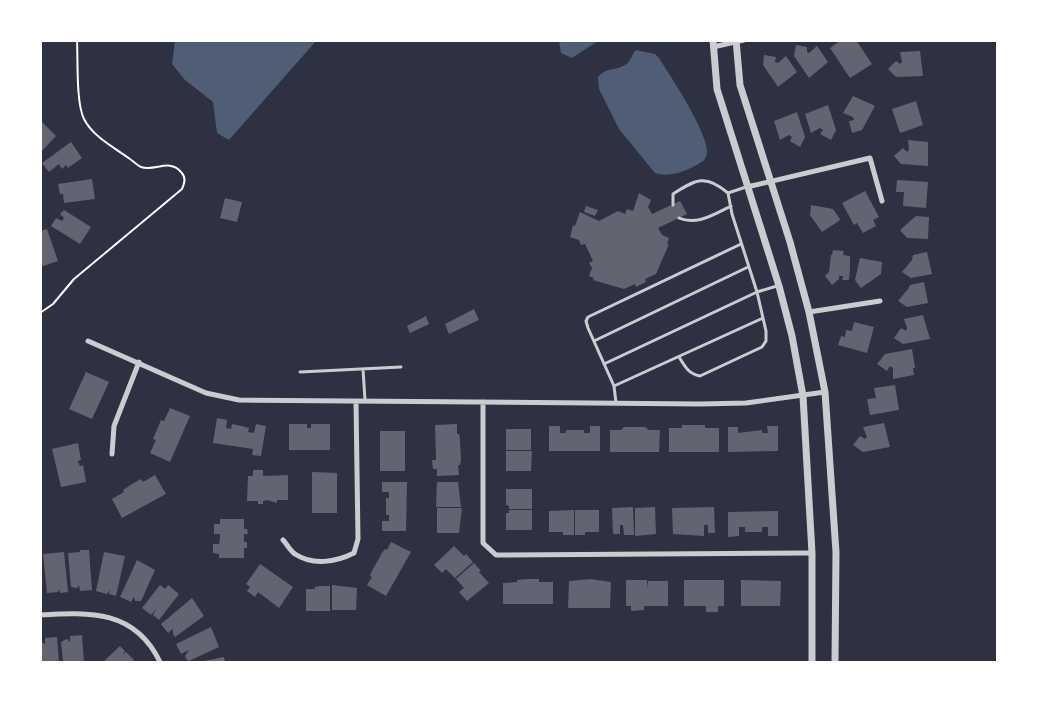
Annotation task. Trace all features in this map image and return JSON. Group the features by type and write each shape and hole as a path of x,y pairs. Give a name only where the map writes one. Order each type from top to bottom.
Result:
{"street":[{"path":"744,40 713,44 717,89 779,286 792,336 803,396 813,553 812,663"},
{"path":"736,42 740,85 790,242 809,312 825,392 836,552 835,663"},
{"path":"747,187 870,158 882,201"},
{"path":"809,312 880,302"},
{"path":"88,341 206,393 239,400 746,403 825,392"},
{"path":"112,454 114,426 140,362"},
{"path":"283,540 294,554 314,562 340,560 354,553 358,539 356,402"},
{"path":"483,402 483,543 496,555 813,553"},
{"path":"40,615 82,613 111,617 136,631 152,647 160,663"}],"lane":[{"path":"673,205 674,194 689,184 708,180 716,183 728,193 766,331 766,341 762,347 700,376 687,371 679,357"},
{"path":"728,193 747,187"},
{"path":"679,218 686,222 698,220 731,206"},
{"path":"616,404 614,386 588,328 586,321 588,317 741,244"},
{"path":"594,341 748,267"},
{"path":"604,364 757,292 779,286"},
{"path":"614,386 763,318"},
{"path":"300,372 401,367"},
{"path":"363,369 365,402"}],"path":[{"path":"40,313 53,304 74,279 182,189 185,181 183,173 169,165 154,168 141,167 95,133 84,119 80,104 76,40"}],"water":[{"path":"175,40 316,41 229,140 217,133 213,102 185,80 172,64"},
{"path":"559,40 598,41 572,58 561,53"},
{"path":"636,50 655,54 659,58 698,123 707,149 706,157 691,168 673,174 655,173 619,129 599,89 598,77 604,72 627,64"}],"building":[{"path":"841,40 856,40 872,64 850,78 830,48"},
{"path":"796,45 807,47 809,53 817,46 828,62 809,78 794,56"},
{"path":"920,51 923,76 896,77 888,69 896,61 900,64 902,62 900,52"},
{"path":"764,55 776,57 775,62 778,63 786,56 797,72 778,87 763,65"},
{"path":"853,96 875,106 862,130 852,133 849,121 854,120 853,117 843,113"},
{"path":"916,101 923,125 900,133 892,109"},
{"path":"828,105 836,130 831,140 820,134 823,130 820,128 811,133 805,114"},
{"path":"797,112 805,137 800,147 790,141 792,137 789,135 780,140 774,121"},
{"path":"42,122 56,136 40,153 40,124"},
{"path":"908,140 928,142 928,166 901,164 894,156 903,148 907,152 909,150"},
{"path":"71,142 82,158 68,168 66,165 62,169 59,164 49,172 42,163"},
{"path":"92,179 95,199 64,203 58,184"},
{"path":"897,180 928,182 926,208 903,206 904,192 896,192"},
{"path":"865,191 879,217 873,220 876,226 863,233 857,223 854,225 842,203"},
{"path":"639,193 651,200 648,207 652,214 680,201 687,214 658,228 662,235 669,238 667,244 669,244 656,274 645,279 646,282 636,287 635,284 624,289 593,280 594,278 589,276 592,268 589,263 593,261 585,244 581,245 579,240 570,237 573,225 575,226 580,212 599,221 618,211 625,214 627,209 633,211"},
{"path":"225,198 242,202 237,222 220,218"},
{"path":"811,205 833,209 839,221 822,232 810,215"},
{"path":"586,206 598,210 595,216 584,212"},
{"path":"64,210 91,227 80,244 51,226 56,218 62,221 64,218 60,214"},
{"path":"916,216 929,217 928,239 907,238 900,230"},
{"path":"47,229 58,261 40,267 40,231"},
{"path":"833,250 844,251 843,255 850,256 850,268 849,280 842,280 843,276 839,276 839,279 832,285 825,276 829,272"},
{"path":"927,252 932,274 911,278 902,272 912,260 913,255"},
{"path":"860,258 882,262 881,274 861,288 855,280"},
{"path":"924,282 928,303 907,307 898,301 910,285"},
{"path":"474,309 479,320 449,334 445,324"},
{"path":"923,315 930,339 903,344 894,338 901,328 906,331 904,319"},
{"path":"426,316 429,324 410,333 407,326"},
{"path":"854,322 874,327 867,353 838,345 841,336 845,337 846,330 852,331"},
{"path":"912,349 914,375 893,379 893,368 890,366 887,371 877,364 885,354"},
{"path":"86,372 109,382 92,419 69,409"},
{"path":"895,385 899,410 870,415 867,399 876,398 874,388"},
{"path":"170,408 190,416 170,462 150,453 161,420 164,421"},
{"path":"217,418 227,420 226,428 231,429 232,424 249,428 248,432 254,433 256,424 266,426 261,456 252,455 253,449 213,443"},
{"path":"884,423 890,447 863,452 853,445 860,436 865,439 867,437 863,427"},
{"path":"289,424 307,424 307,428 311,428 311,424 330,424 330,450 289,450"},
{"path":"457,424 461,460 458,465 459,475 437,476 437,469 433,469 432,460 436,460 435,425"},
{"path":"682,425 705,425 705,428 719,428 719,452 669,452 669,428 682,428"},
{"path":"549,426 560,426 560,433 566,433 566,430 584,430 584,433 590,433 590,426 600,426 600,451 549,451"},
{"path":"767,426 778,426 778,451 728,452 728,427 738,427 738,433 762,430 762,433 768,433"},
{"path":"624,427 660,430 659,452 610,452 610,430 621,430"},
{"path":"506,429 531,429 531,450 506,450"},
{"path":"380,431 405,431 405,471 380,471"},
{"path":"78,443 81,460 78,461 80,466 83,465 86,482 61,487 52,449"},
{"path":"506,451 532,451 531,471 506,471"},
{"path":"253,470 263,470 263,476 288,475 288,500 277,500 277,503 267,500 263,501 263,504 258,504 258,501 247,501 248,476 253,476"},
{"path":"312,472 337,473 337,513 312,513"},
{"path":"155,475 166,494 122,518 112,499 132,484 141,479 143,482"},
{"path":"382,482 407,482 406,531 382,531 382,521 389,521 389,515 386,515 386,498 389,498 389,492 382,492"},
{"path":"437,482 458,482 461,507 436,507"},
{"path":"506,489 532,489 532,509 509,509 506,505"},
{"path":"633,507 634,535 624,535 623,525 620,525 620,534 613,534 612,508"},
{"path":"655,507 656,534 635,536 635,508"},
{"path":"714,507 715,533 708,533 708,525 704,525 704,536 673,534 672,508"},
{"path":"437,508 462,508 459,533 437,533"},
{"path":"509,510 532,510 532,530 506,530 506,513 509,513"},
{"path":"574,510 574,535 549,532 549,511"},
{"path":"575,510 599,510 599,532 575,535"},
{"path":"778,511 778,536 768,536 768,527 762,527 762,532 745,532 745,527 739,527 739,536 728,537 728,512"},
{"path":"220,519 244,519 244,529 247,529 248,534 244,534 247,548 244,548 244,558 219,558 219,554 213,553 213,544 219,544 220,539 220,534 214,534 214,524 220,524"},
{"path":"391,542 411,552 386,596 367,585 382,553 385,549 387,550"},
{"path":"454,546 473,562 455,578 446,569 442,573 434,565"},
{"path":"80,550 89,550 92,590 80,591 79,585 77,588 71,587 68,553 80,552"},
{"path":"64,552 68,592 60,593 59,589 58,592 47,593 43,554"},
{"path":"104,552 125,556 116,596 109,594 110,590 107,594 96,591"},
{"path":"137,560 155,570 141,601 135,601 134,597 131,602 120,597"},
{"path":"474,563 489,583 467,601 459,592 464,588 456,579"},
{"path":"260,564 293,587 279,608 258,592 255,597 247,591 250,587 246,584"},
{"path":"528,579 553,582 553,604 503,604 503,583"},
{"path":"590,579 611,582 610,608 568,608 569,581"},
{"path":"626,580 647,580 647,588 648,581 668,581 668,606 644,606 644,610 631,611 631,606 626,606"},
{"path":"684,580 724,580 724,606 718,606 718,612 706,612 706,606 684,606"},
{"path":"741,580 781,581 780,606 741,606"},
{"path":"160,585 165,589 168,585 179,594 159,620 153,615 156,609 151,615 142,608"},
{"path":"332,585 357,588 356,610 332,610"},
{"path":"320,586 330,586 330,611 306,611 306,589 315,589"},
{"path":"192,598 204,616 175,637 173,629 168,633 161,624"},
{"path":"211,627 219,647 189,661 186,659 185,656 189,650 181,654 176,644"},
{"path":"82,635 84,662 63,662 61,642 67,639 70,642 70,636"},
{"path":"57,637 59,662 40,662 40,641 45,644 45,638"},
{"path":"120,646 125,651 123,655 126,652 134,660 132,662 103,662"},
{"path":"224,657 225,662 204,662 204,661"}]}
